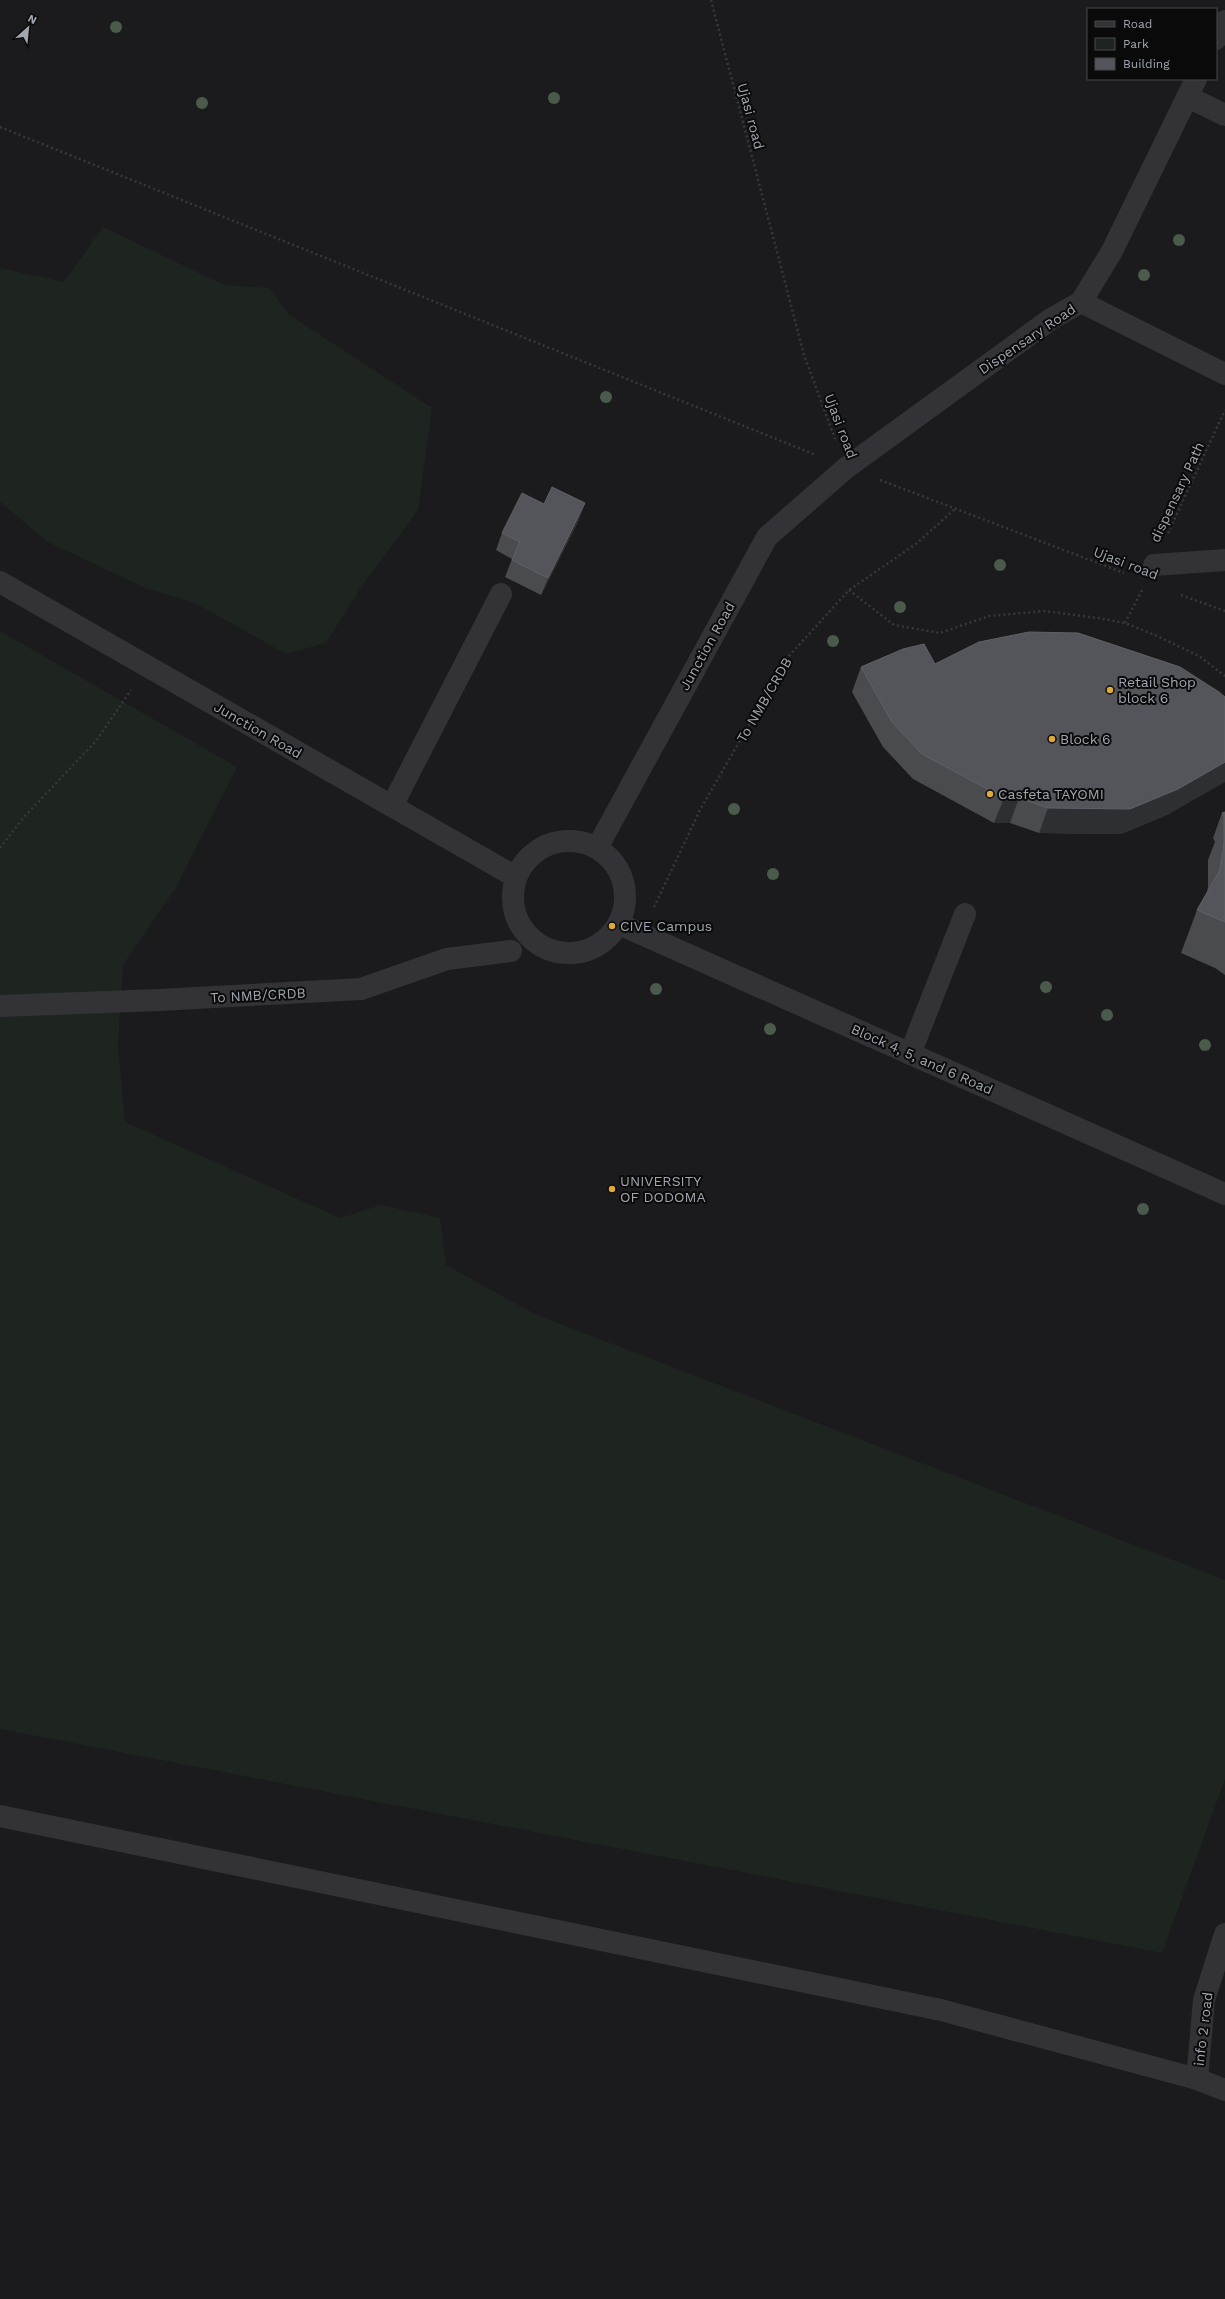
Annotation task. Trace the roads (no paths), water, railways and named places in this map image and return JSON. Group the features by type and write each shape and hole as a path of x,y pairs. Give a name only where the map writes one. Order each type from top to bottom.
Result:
{"street":[{"path":"1217,37 1225,21"},
{"path":"1192,88 1225,115"},
{"name":"Dispensary Road","path":"846,468 1051,319 1081,302 1112,251 1192,88"},
{"path":"1081,302 1225,374"},
{"name":"Junction Road","path":"597,848 767,537 846,468"},
{"path":"1150,573 1225,560"},
{"name":"Junction Road","path":"0,582 516,877"},
{"path":"392,806 501,594"},
{"path":"559,841 579,841 597,848 611,859 620,873 625,890 625,907 619,924 608,937 595,947 578,952 561,952 545,947 531,938 520,924 514,909 513,893 516,877 526,860 541,848 559,841"},
{"path":"910,1054 965,914"},
{"name":"Block 4, 5, and 6 Road","path":"619,924 1225,1194"},
{"name":"To NMB/CRDB","path":"0,1006 159,1000 361,989 447,959 511,951"},
{"path":"0,1816 941,2010 1197,2079 1225,2090"},
{"name":"info 2 road","path":"1197,2079 1204,2000 1225,1934"}],"place":[{"name":"Retail Shop block 6","path":"1110,690"},
{"name":"Block 6","path":"1052,739"},
{"name":"Casfeta TAYOMI","path":"990,794"},
{"name":"CIVE Campus","path":"612,926"},
{"name":"UNIVERSITY OF DODOMA","path":"612,1189"}]}
